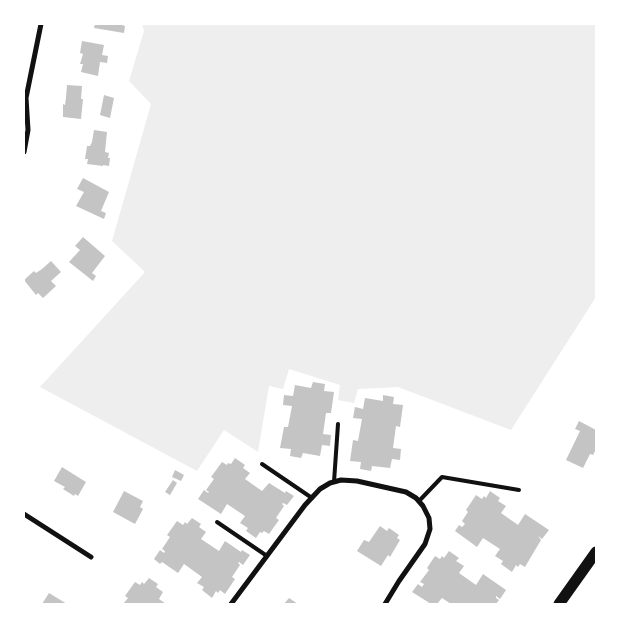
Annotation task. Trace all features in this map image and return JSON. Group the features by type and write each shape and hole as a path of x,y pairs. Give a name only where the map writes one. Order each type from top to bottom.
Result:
{"main road":[{"path":"560,604 596,552"}],"street":[{"path":"24,152 28,130 26,98 41,24"},
{"path":"231,604 312,498 320,489 341,480 357,481 406,492 419,501 429,518 429,534 420,552 385,604"},
{"path":"24,514 91,557"}],"lane":[{"path":"334,482 338,424"},
{"path":"262,464 312,498"},
{"path":"419,501 442,477 519,490"},
{"path":"217,522 267,556"}],"shaded area":[{"path":"142,24 596,24 596,297 511,430 398,387 358,389 354,403 338,400 340,385 289,369 283,389 269,386 258,452 224,430 197,471 40,387 145,272 112,241 151,104 129,81 144,31"}],"building":[{"path":"95,24 119,24 125,26 124,33 94,28"},
{"path":"82,41 104,45 102,55 108,56 107,63 100,62 98,76 81,72 83,64 80,64 83,54 80,53"},
{"path":"67,85 82,86 81,119 63,117 63,104 65,105"},
{"path":"104,95 114,98 110,118 100,115"},
{"path":"94,130 107,132 105,152 109,153 109,166 87,164 88,159 85,159 87,146 90,146 92,142"},
{"path":"83,178 109,192 101,211 106,213 104,219 76,206 84,192 77,189"},
{"path":"83,237 105,256 92,273 96,276 93,281 69,262 80,250 75,246"},
{"path":"51,261 61,272 51,281 56,286 43,298 38,293 36,295 24,280 34,271 36,273"},
{"path":"313,382 325,384 324,391 334,392 331,413 326,413 323,434 331,435 330,446 322,445 320,456 303,453 301,458 290,456 291,449 280,448 284,427 288,427 292,406 283,405 284,395 293,396 295,385 311,388"},
{"path":"383,395 394,397 393,404 403,405 400,427 396,426 393,448 401,449 400,460 392,459 390,468 372,466 371,471 360,469 361,462 350,461 353,440 358,441 362,419 353,418 355,407 363,409 365,398 383,401"},
{"path":"579,421 596,430 596,449 593,455 590,454 583,468 566,460 580,431 575,429"},
{"path":"235,458 245,465 243,468 250,473 245,479 262,491 269,483 294,496 287,505 282,504 284,506 276,518 279,520 269,534 264,531 260,532 256,538 246,531 248,528 240,523 245,516 227,504 221,514 198,499 204,490 209,492 206,490 214,479 211,477 222,462 227,465 228,463 231,464"},
{"path":"62,467 86,482 78,496 75,494 74,496 63,489 65,487 54,481"},
{"path":"175,470 184,475 181,481 172,477"},
{"path":"173,480 177,483 170,495 165,492"},
{"path":"124,491 143,501 140,507 143,509 135,524 113,512"},
{"path":"490,491 500,498 498,501 506,506 501,513 518,525 525,514 549,530 542,539 538,536 541,540 525,567 520,564 518,567 516,565 512,572 501,564 503,561 495,556 500,549 483,538 477,547 455,531 459,525 462,527 465,524 462,521 468,512 466,510 476,495 482,499 484,496 486,498"},
{"path":"192,518 201,524 199,527 206,532 201,539 219,551 225,541 241,552 242,550 250,555 243,565 238,563 240,565 232,577 235,579 225,594 220,590 218,593 216,591 212,598 202,590 204,587 197,583 202,577 184,564 178,573 154,559 160,550 164,553 165,551 162,549 170,537 167,535 177,521 183,525 185,522 187,524"},
{"path":"380,526 387,531 389,528 399,535 397,538 400,540 390,557 388,555 381,566 357,551 364,540 369,542"},
{"path":"449,551 459,558 456,561 464,566 459,573 476,585 483,574 506,590 500,599 496,596 499,600 496,604 451,604 442,598 437,604 431,604 412,592 418,584 422,587 424,584 420,582 429,570 427,568 435,556 440,559 442,556 444,558"},
{"path":"149,578 158,584 156,587 163,592 159,599 166,604 123,604 128,598 125,596 135,582 140,585 142,582 144,584"},
{"path":"49,593 67,604 42,604"},
{"path":"289,598 298,604 284,604"}]}
